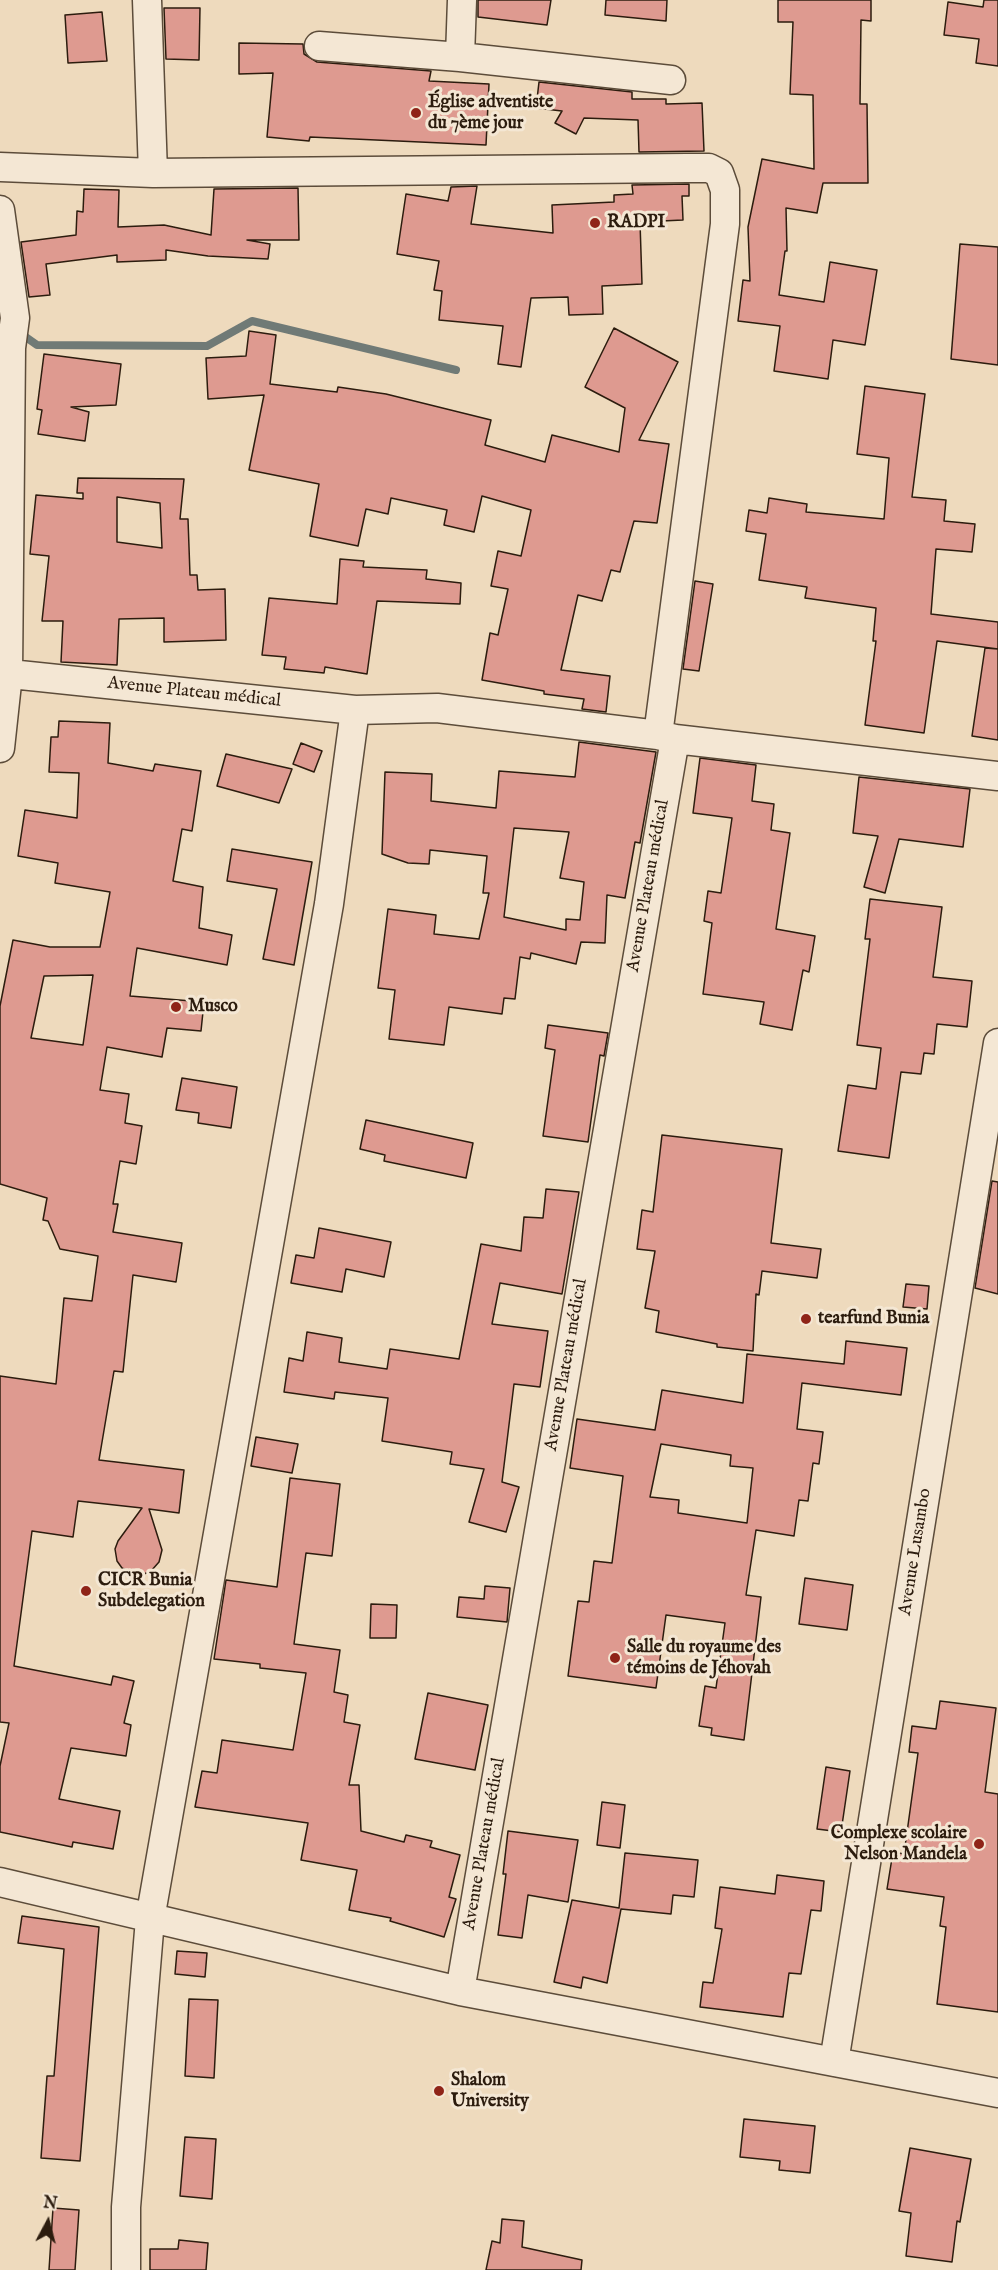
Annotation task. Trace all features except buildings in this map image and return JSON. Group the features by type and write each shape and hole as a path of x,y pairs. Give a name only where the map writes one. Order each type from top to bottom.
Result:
{"street":[{"path":"147,0 153,174"},
{"path":"460,57 462,0"},
{"path":"319,46 460,57 671,80"},
{"path":"0,167 153,174 687,168 709,168 719,173 725,190 725,224 666,737"},
{"path":"0,210 15,318 11,348 4,674 0,748"},
{"name":"Avenue Plateau médical","path":"4,674 355,710 437,708 998,776"},
{"path":"126,2270 126,2207 150,1919 329,904 355,710"},
{"name":"Avenue Plateau médical","path":"460,1991 666,737"},
{"name":"Avenue Lusambo","path":"834,2062 998,1043"},
{"path":"0,1882 460,1991 998,2093"}],"waterway":[{"path":"20,333 37,345 207,346 252,321 456,370"}],"place":[{"name":"Église adventiste du 7ème jour","path":"416,113"},
{"name":"RADPI","path":"595,223"},
{"name":"Musco","path":"176,1007"},
{"name":"tearfund Bunia","path":"806,1319"},
{"name":"CICR Bunia Subdelegation","path":"86,1591"},
{"name":"Salle du royaume des témoins de Jéhovah","path":"615,1658"},
{"name":"Complexe scolaire Nelson Mandela","path":"979,1844"},
{"name":"Shalom University","path":"439,2091"}]}
